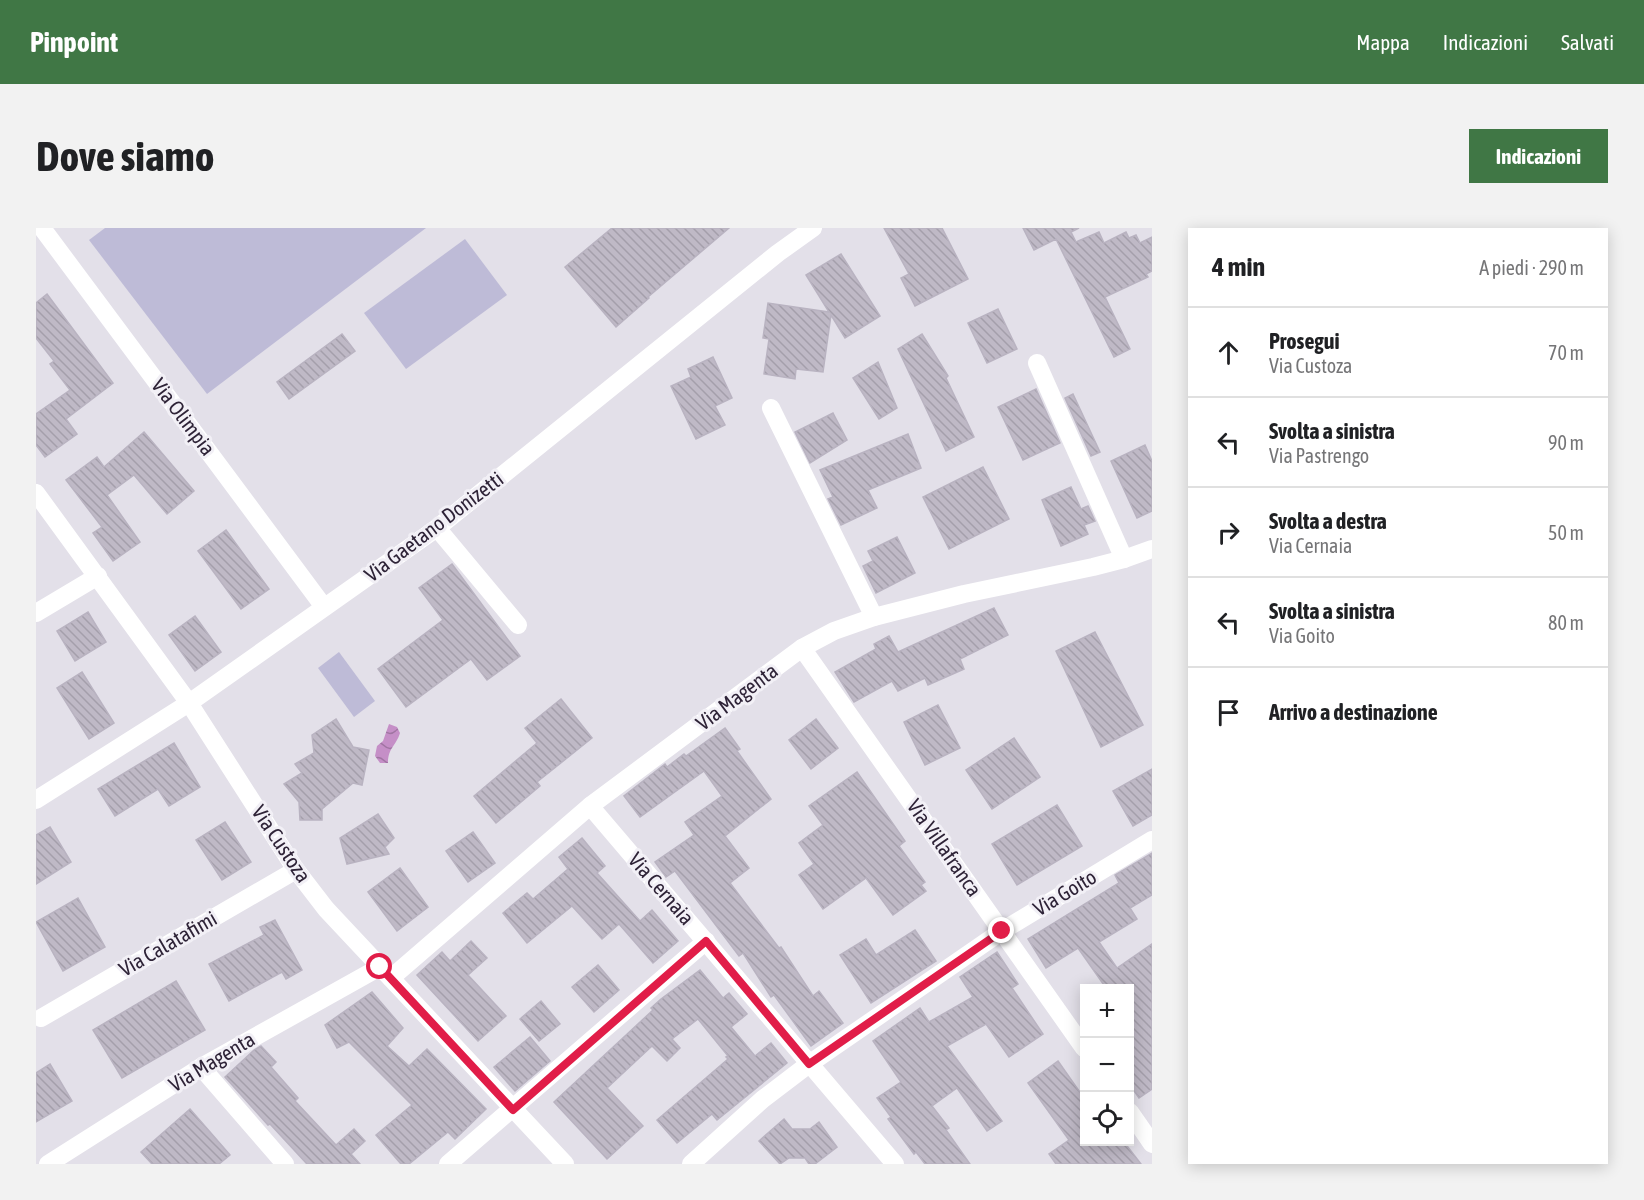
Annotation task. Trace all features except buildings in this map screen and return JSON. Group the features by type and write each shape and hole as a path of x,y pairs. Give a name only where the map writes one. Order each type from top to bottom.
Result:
{"street":[{"name":"Via Olimpia","path":"42,228 324,607"},
{"name":"Via Gaetano Donizetti","path":"36,800 189,704 437,528 778,253 813,228"},
{"path":"1037,363 1124,560"},
{"path":"771,408 873,617"},
{"name":"Via Custoza","path":"36,493 189,704 296,870 326,909 565,1164"},
{"path":"437,528 518,625"},
{"name":"Via Magenta","path":"48,1164 201,1067 386,972 590,806 802,648 834,632 873,617 964,594 1124,560 1152,549"},
{"path":"36,613 98,576"},
{"name":"Via Villafranca","path":"802,648 1080,1042"},
{"name":"Via Cernaia","path":"590,806 895,1164"},
{"name":"Via Goito","path":"691,1164 763,1099 809,1064 1002,931 1152,840"},
{"name":"Via Calatafimi","path":"40,1018 296,870"},
{"path":"448,1164 706,941"},
{"path":"201,1067 285,1164"},
{"path":"1134,1118 1152,1144"}],"shaded area":[{"path":"105,228 426,228 207,394 89,240"},
{"path":"465,239 507,295 406,369 364,313"},
{"path":"339,652 375,701 354,717 318,668"}],"water":[{"path":"389,724 397,727 400,733 389,754 388,763 380,763 375,756 377,746 383,741"}],"route":[{"path":"380,967 513,1110 706,941 809,1064 1002,931"}]}
